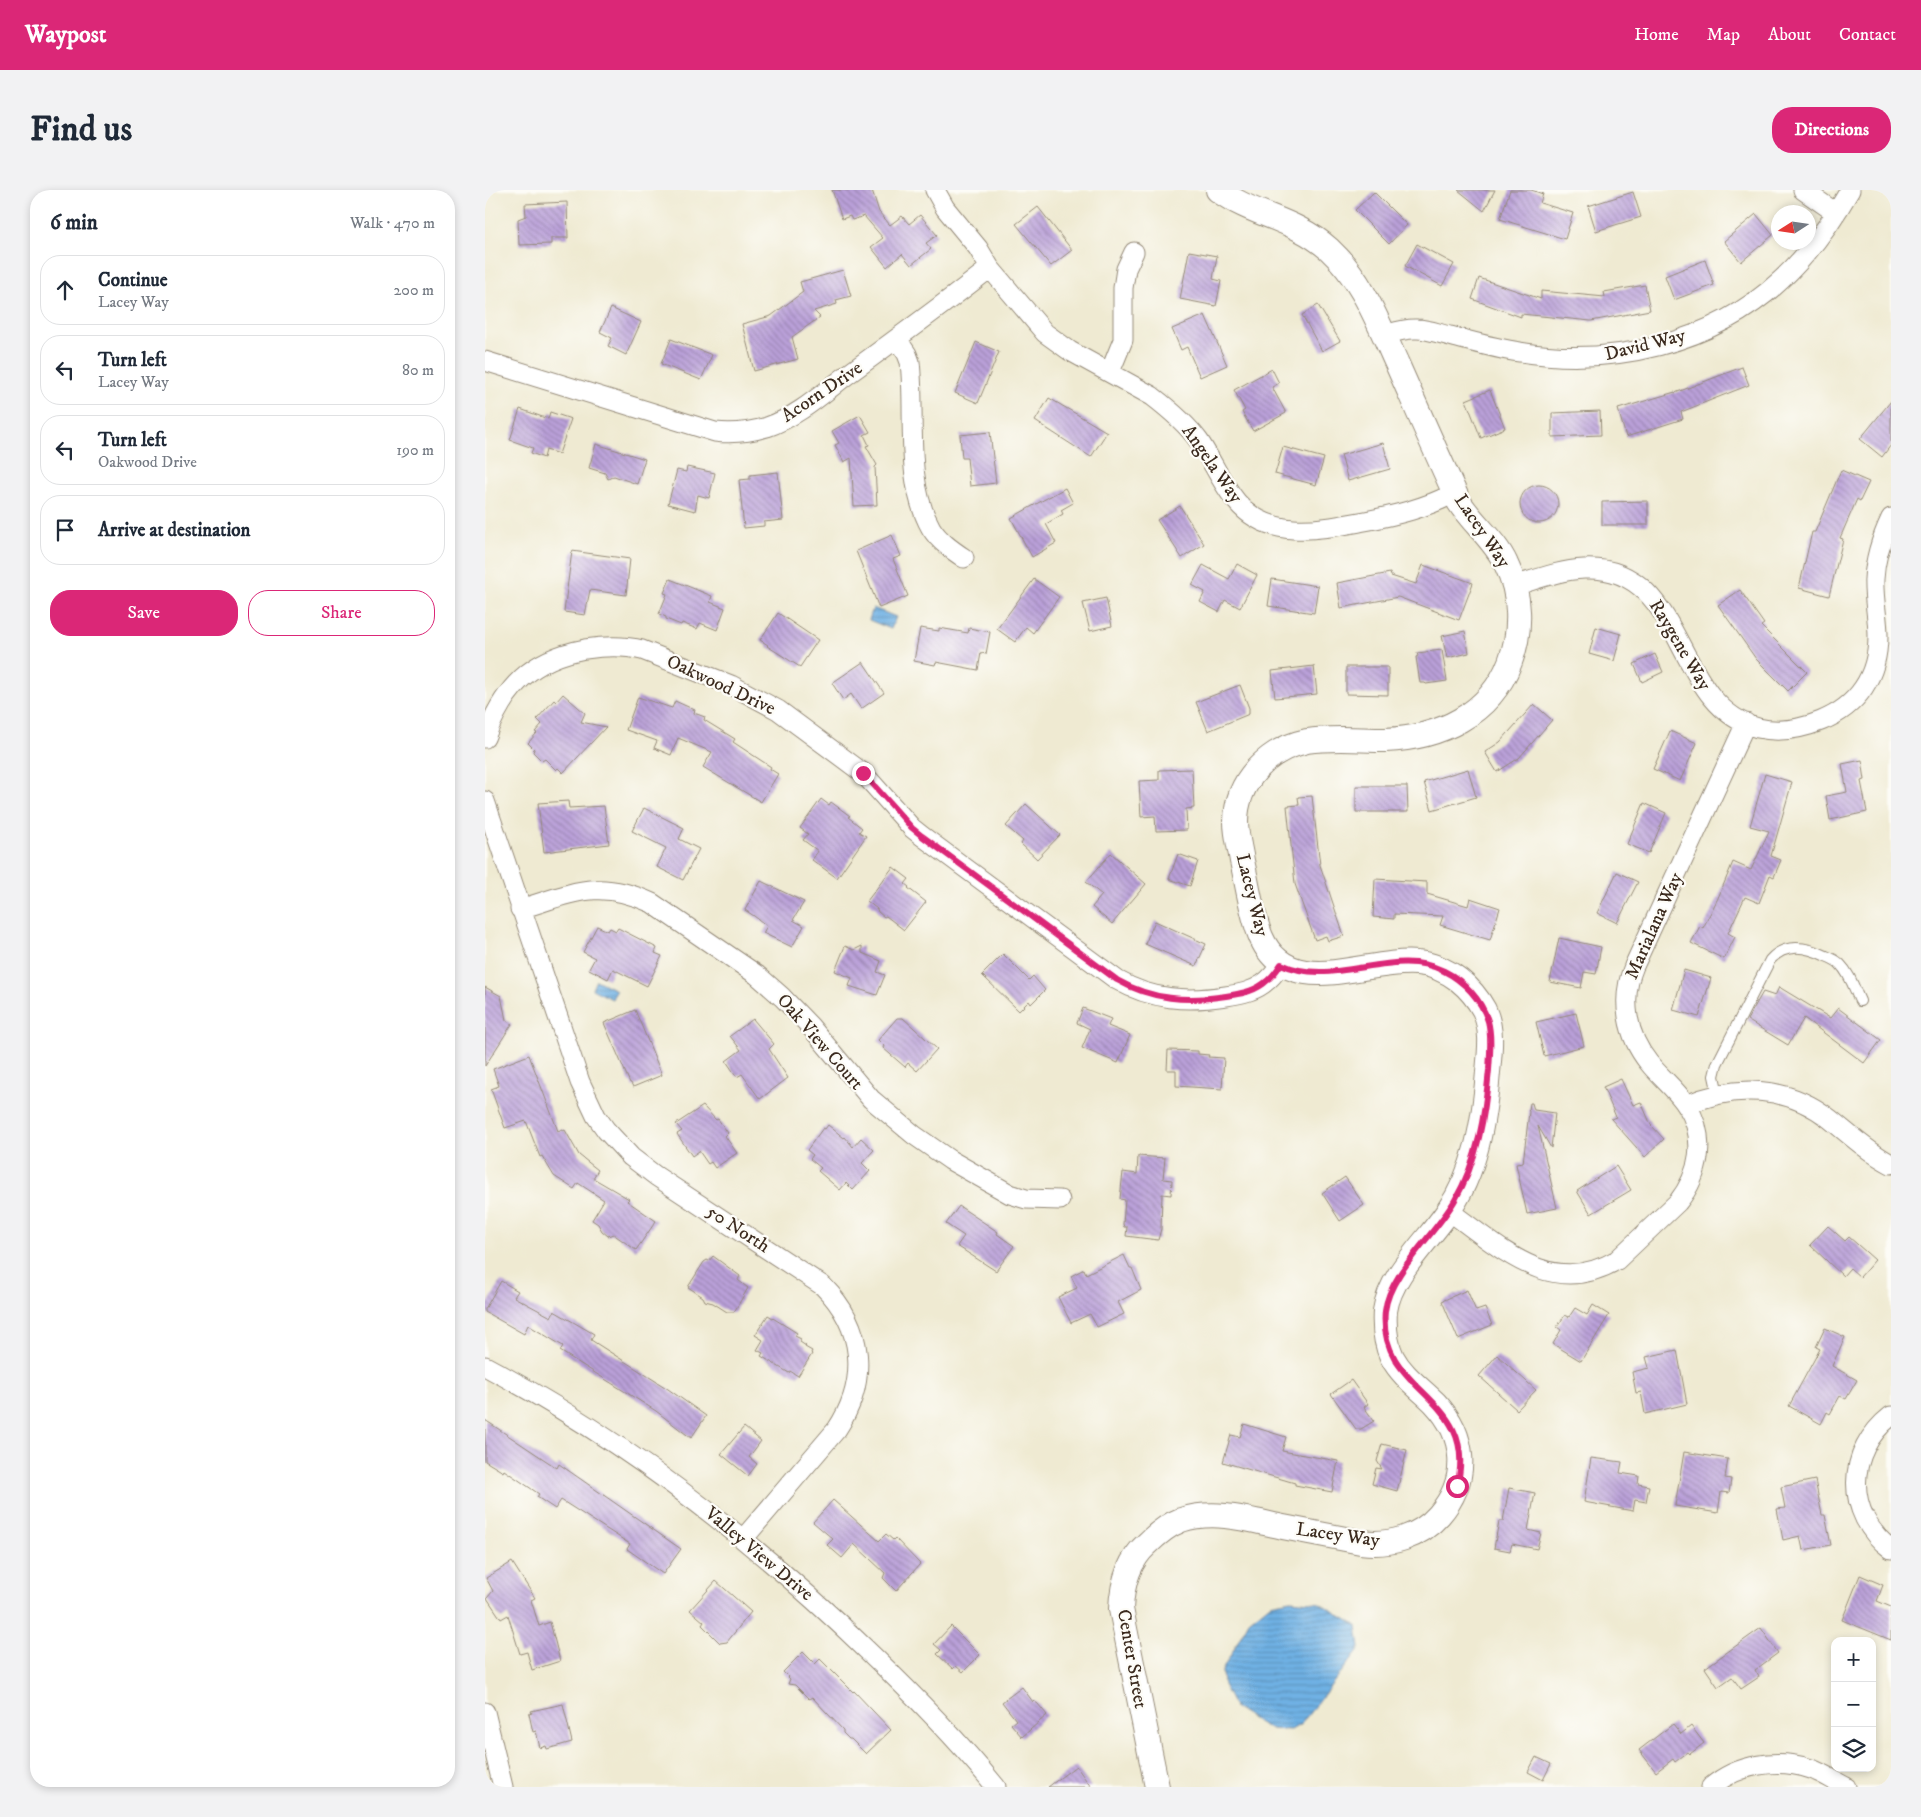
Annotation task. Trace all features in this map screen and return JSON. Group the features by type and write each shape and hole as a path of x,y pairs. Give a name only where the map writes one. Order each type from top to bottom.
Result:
{"street":[{"name":"Angela Way","path":"935,190 945,208 979,248 990,268 1045,333 1070,351 1152,396 1172,412 1199,441 1238,503 1255,517 1278,527 1303,531 1323,529 1406,513 1455,493"},
{"name":"Lacey Way","path":"1152,1539 1180,1521 1205,1516 1232,1517 1375,1544 1395,1541 1423,1530 1435,1520 1452,1498 1457,1486 1461,1461 1457,1438 1446,1416 1403,1373 1392,1357 1386,1337 1385,1320 1387,1304 1393,1287 1449,1210 1468,1175 1473,1160 1486,1102 1490,1033 1483,1009 1466,986 1455,977 1444,970 1422,963 1395,963 1348,971 1318,973 1292,969 1281,964 1267,949 1258,929 1236,822 1237,809 1246,784 1254,772 1277,752 1292,745 1322,739 1387,740 1420,736 1451,726 1477,710 1497,688 1512,657 1519,625 1517,598 1507,565 1502,555 1465,512 1384,335 1351,272 1329,249 1302,229 1243,205 1218,190"},
{"path":"1803,190 1836,213"},
{"name":"David Way","path":"1384,335 1416,329 1517,352 1564,357 1604,356 1649,348 1714,325 1759,299 1795,266 1836,213 1849,190"},
{"path":"1110,372 1123,340 1123,288 1126,269 1134,252"},
{"name":"Acorn Drive","path":"485,361 696,427 727,434 767,427 792,415 897,339 990,268"},
{"path":"897,339 910,362 915,468 921,503 931,528 941,540 964,558"},
{"name":"Raygene Way","path":"1514,586 1583,569 1606,570 1629,578 1656,602 1699,679 1716,702 1735,718 1746,723 1758,728 1784,731 1810,725 1837,714 1848,706 1865,687 1873,669 1877,649 1874,596 1876,561 1884,532 1891,518"},
{"name":"Oakwood Drive","path":"485,738 496,713 511,690 519,680 539,665 559,655 601,646 629,646 731,686 777,710 863,773 912,828 947,856 1117,980 1130,987 1171,999 1202,1000 1251,991 1263,984 1281,964"},
{"name":"Marialana Way","path":"1449,1210 1514,1257 1535,1268 1547,1272 1581,1274 1607,1266 1629,1250 1679,1202 1692,1180 1699,1156 1699,1142 1693,1117 1686,1105 1648,1062 1637,1044 1627,1010 1627,988 1634,966 1746,723"},
{"path":"485,801 520,909"},
{"name":"Oak View Court","path":"520,909 575,892 596,889 633,895 652,903 757,975 782,997 811,1026 856,1084 914,1135 950,1160 1010,1194 1026,1199 1060,1200"},
{"name":"50 North","path":"520,909 579,1082 596,1116 606,1130 631,1157 656,1176 823,1286 845,1312 852,1329 857,1347 857,1384 846,1416 744,1538"},
{"path":"1686,1105 1718,1094 1751,1090 1769,1092 1803,1103 1830,1119 1867,1150 1891,1164"},
{"name":"Valley View Drive","path":"485,1366 589,1427 690,1497 744,1538 837,1621 936,1718 996,1787"},
{"path":"1891,1416 1870,1436 1862,1451 1856,1484 1862,1512 1877,1536 1891,1548"},
{"name":"Center Street","path":"1152,1539 1143,1547 1130,1566 1123,1588 1121,1609 1157,1787"},
{"path":"485,1712 503,1787"},
{"path":"1711,1787 1728,1775 1741,1769 1769,1764 1784,1764 1813,1770 1846,1787"}],"lane":[{"path":"1718,1094 1714,1076 1717,1064 1776,953 1797,947 1813,950 1839,962 1848,975 1859,1001"}],"water":[{"path":"873,608 896,617 891,629 869,620"},
{"path":"596,980 616,990 612,999 592,989"},
{"path":"1291,1600 1320,1603 1357,1626 1360,1648 1301,1724 1291,1730 1269,1729 1235,1708 1223,1685 1222,1671 1249,1621 1270,1604"}],"building":[{"path":"832,190 872,190 879,212 890,225 902,216 909,224 920,215 937,235 926,243 931,249 911,265 902,254 887,267 871,247 883,238 864,216 852,220 850,216 842,219"},
{"path":"1458,190 1495,190 1484,211"},
{"path":"1510,190 1531,190 1543,194 1540,203 1573,213 1565,239 1500,219"},
{"path":"1374,192 1407,225 1389,244 1355,210"},
{"path":"1633,192 1641,217 1596,231 1588,206"},
{"path":"567,202 568,238 551,238 551,244 519,245 518,219 526,216 525,204"},
{"path":"1038,207 1072,250 1051,266 1016,224"},
{"path":"1756,214 1771,233 1771,237 1741,262 1724,241"},
{"path":"1417,244 1454,264 1442,286 1405,266"},
{"path":"1189,251 1217,256 1213,279 1221,281 1216,306 1180,299"},
{"path":"1705,260 1714,285 1674,300 1665,276"},
{"path":"843,270 851,296 836,300 837,304 814,311 820,317 792,337 798,359 754,371 742,324 771,316 803,292 800,282"},
{"path":"1479,278 1541,299 1541,291 1605,297 1604,292 1645,285 1650,310 1591,321 1521,314 1521,317 1472,299"},
{"path":"1318,305 1340,341 1322,351 1302,315"},
{"path":"611,308 641,322 626,355 608,346 612,338 600,332"},
{"path":"1205,315 1227,365 1200,377 1187,347 1181,350 1172,329"},
{"path":"671,339 712,355 701,380 661,364"},
{"path":"976,342 999,352 978,403 955,393"},
{"path":"1742,367 1749,385 1681,412 1683,419 1626,437 1618,409 1675,393"},
{"path":"1272,369 1279,383 1272,387 1286,413 1253,431 1242,412 1245,410 1234,390"},
{"path":"1490,390 1505,428 1481,438 1466,400"},
{"path":"1049,398 1107,432 1091,457 1035,421"},
{"path":"1891,401 1891,445 1882,457 1860,439"},
{"path":"520,409 548,419 550,412 571,419 559,454 546,450 544,458 531,453 533,448 510,440"},
{"path":"1600,411 1601,435 1552,437 1552,413"},
{"path":"860,415 870,432 864,435 869,445 866,446 877,465 875,467 877,505 854,506 851,458 844,462 835,445 839,443 832,431"},
{"path":"990,432 996,483 970,486 967,458 962,458 960,435"},
{"path":"1383,443 1390,469 1348,481 1341,455"},
{"path":"596,444 645,459 637,484 614,476 608,479 605,473 589,468"},
{"path":"1283,447 1324,458 1316,485 1275,474"},
{"path":"687,467 715,473 709,498 698,495 695,511 668,504 677,470 686,472"},
{"path":"1841,470 1869,482 1860,501 1857,499 1840,538 1843,539 1829,596 1799,588 1812,532 1815,532"},
{"path":"778,472 783,520 764,522 764,526 744,528 739,480 750,479 750,475"},
{"path":"1539,485 1552,491 1558,504 1552,517 1539,523 1526,517 1520,504 1526,491"},
{"path":"1065,488 1073,503 1061,510 1063,514 1046,524 1056,543 1032,557 1011,518"},
{"path":"1648,501 1648,525 1602,525 1602,502"},
{"path":"1180,506 1204,544 1182,558 1157,520"},
{"path":"892,535 901,556 893,559 908,596 879,608 856,551"},
{"path":"572,551 630,559 626,595 590,590 585,615 564,612"},
{"path":"1237,564 1257,575 1240,608 1225,600 1219,612 1200,602 1205,592 1192,585 1203,565 1229,579"},
{"path":"1423,565 1473,583 1459,620 1398,597 1341,608 1337,583 1390,573 1391,576 1416,584"},
{"path":"670,579 712,596 710,602 725,608 717,630 700,623 697,629 682,623 681,625 659,614 667,594 664,593"},
{"path":"1034,579 1059,597 1033,633 1026,627 1015,642 997,629"},
{"path":"1272,579 1318,586 1314,613 1268,606"},
{"path":"1740,590 1764,624 1761,626 1807,672 1788,691 1756,659 1718,605"},
{"path":"1106,598 1112,626 1090,631 1083,603"},
{"path":"778,613 818,640 800,667 760,640"},
{"path":"1596,627 1621,634 1614,661 1589,654"},
{"path":"920,628 939,631 939,628 968,633 969,628 990,632 986,654 981,653 978,670 936,662 935,665 914,661"},
{"path":"1465,631 1469,653 1447,658 1442,636"},
{"path":"1442,650 1447,681 1420,683 1417,653"},
{"path":"1655,654 1663,672 1642,682 1634,664"},
{"path":"863,662 884,693 861,709 851,694 843,700 832,683"},
{"path":"1314,666 1317,694 1275,698 1272,671"},
{"path":"1346,667 1388,667 1388,695 1346,694"},
{"path":"1240,685 1249,708 1249,714 1208,731 1196,702"},
{"path":"563,694 585,713 581,722 606,727 563,773 558,768 556,770 545,759 542,761 533,752 534,749 528,743 542,724 537,719 554,700 556,702"},
{"path":"638,697 672,708 675,701 695,710 694,713 705,717 704,720 735,739 733,742 771,767 770,769 778,774 761,802 703,767 712,752 678,738 671,755 654,748 657,741 626,730"},
{"path":"1534,704 1552,720 1519,758 1497,772 1485,752 1500,742"},
{"path":"1670,731 1697,743 1680,781 1653,769"},
{"path":"1862,760 1865,780 1861,781 1867,812 1830,820 1826,796 1847,792 1842,764"},
{"path":"1192,769 1194,808 1186,809 1187,830 1156,831 1155,816 1141,817 1139,781 1159,780 1159,770"},
{"path":"1468,769 1476,797 1432,810 1424,782"},
{"path":"1765,774 1792,782 1771,856 1781,860 1774,877 1770,875 1759,903 1745,897 1728,933 1735,937 1724,959 1691,943 1700,926 1703,928 1733,862 1751,870 1769,831 1750,826"},
{"path":"1356,786 1407,786 1408,812 1356,812"},
{"path":"1312,796 1320,865 1344,936 1328,941 1326,936 1315,940 1295,884 1287,806 1299,805 1298,797"},
{"path":"821,799 829,805 831,802 850,816 848,817 862,828 859,832 866,836 837,878 812,860 818,851 803,840 808,834 800,828"},
{"path":"568,801 569,808 604,806 609,844 544,852 538,803"},
{"path":"1644,803 1666,813 1649,853 1627,844"},
{"path":"1026,804 1060,835 1037,859 1021,844 1023,841 1006,826"},
{"path":"644,808 684,828 679,839 699,849 683,880 657,867 666,848 632,831"},
{"path":"1111,853 1146,884 1112,924 1092,907 1102,895 1086,882"},
{"path":"1178,854 1198,861 1190,886 1169,879"},
{"path":"893,867 909,879 905,884 908,888 926,902 904,930 886,916 884,917 867,901"},
{"path":"1617,872 1638,882 1617,923 1597,913"},
{"path":"1375,879 1427,882 1427,894 1468,906 1470,898 1500,908 1490,940 1440,925 1443,916 1394,914 1394,919 1373,917"},
{"path":"761,881 804,902 793,920 804,926 792,947 763,933 767,926 745,910"},
{"path":"1155,921 1206,944 1196,966 1145,944"},
{"path":"597,926 608,931 610,928 616,931 618,928 657,948 655,953 662,956 647,986 613,969 608,979 589,969 595,958 583,952"},
{"path":"1559,938 1601,947 1596,974 1584,972 1581,988 1550,982"},
{"path":"845,946 854,950 862,946 862,953 881,961 877,972 885,975 877,995 849,986 852,978 835,971"},
{"path":"1003,954 1029,980 1033,976 1045,990 1031,1004 1029,1001 1019,1011 982,975"},
{"path":"1684,970 1711,978 1699,1017 1673,1010"},
{"path":"485,987 501,996 506,1020 512,1024 485,1066"},
{"path":"1779,987 1830,1018 1838,1008 1881,1040 1864,1063 1804,1018 1788,1045 1747,1020 1763,992 1775,996"},
{"path":"1083,1008 1111,1019 1108,1026 1130,1035 1118,1063 1082,1048 1090,1029 1077,1023"},
{"path":"635,1010 662,1075 633,1087 604,1023"},
{"path":"1576,1013 1584,1046 1544,1056 1536,1022"},
{"path":"897,1018 903,1018 937,1049 917,1071 908,1063 905,1067 883,1048 884,1046 878,1040"},
{"path":"753,1019 774,1044 769,1049 788,1078 760,1099 742,1074 737,1077 726,1061 741,1050 730,1036"},
{"path":"1168,1050 1198,1051 1198,1054 1209,1055 1208,1057 1224,1058 1222,1089 1176,1086 1176,1070 1167,1070"},
{"path":"529,1055 558,1131 565,1130 579,1155 598,1170 593,1178 629,1199 627,1201 656,1221 636,1250 613,1234 608,1236 592,1220 604,1200 578,1183 574,1189 554,1176 542,1156 540,1157 526,1121 505,1128 491,1089 499,1086 493,1069"},
{"path":"1621,1079 1633,1105 1641,1102 1651,1125 1664,1139 1645,1157 1611,1119 1616,1117 1603,1087"},
{"path":"1530,1103 1532,1103 1534,1110 1555,1113 1551,1148 1538,1126 1557,1208 1527,1214 1516,1164 1523,1163"},
{"path":"703,1106 716,1120 718,1119 728,1133 725,1136 737,1153 715,1168 711,1162 708,1164 699,1151 692,1156 677,1134 682,1131 676,1124"},
{"path":"828,1125 845,1137 853,1147 861,1138 874,1150 862,1163 870,1171 853,1190 846,1183 840,1190 818,1171 821,1168 810,1159 813,1155 807,1150 823,1128 825,1129"},
{"path":"1138,1156 1165,1158 1163,1179 1172,1180 1171,1195 1162,1194 1161,1229 1158,1240 1126,1236 1127,1227 1124,1227 1123,1224 1125,1200 1120,1199 1123,1172 1137,1174"},
{"path":"1616,1166 1631,1190 1591,1214 1577,1191"},
{"path":"1345,1177 1364,1205 1340,1221 1322,1193"},
{"path":"959,1206 998,1232 997,1234 1014,1246 996,1271 957,1246 964,1236 946,1224"},
{"path":"1828,1226 1845,1241 1849,1237 1875,1260 1860,1277 1850,1268 1843,1276 1810,1245"},
{"path":"1124,1255 1130,1268 1132,1268 1141,1290 1118,1302 1124,1314 1097,1327 1090,1314 1071,1323 1058,1297 1077,1288 1071,1276 1084,1269 1086,1274"},
{"path":"713,1256 740,1276 738,1280 748,1288 734,1312 727,1312 713,1303 705,1301 703,1297 688,1287 704,1262 709,1261"},
{"path":"501,1281 518,1291 514,1297 551,1317 554,1311 594,1334 591,1340 668,1389 706,1416 691,1438 656,1411 560,1351 563,1346 528,1325 524,1334 485,1312"},
{"path":"1467,1290 1476,1311 1485,1308 1492,1325 1458,1339 1442,1301"},
{"path":"1593,1305 1609,1315 1581,1361 1553,1344 1561,1330 1557,1327 1565,1315 1569,1317 1575,1308 1587,1315"},
{"path":"768,1315 797,1333 795,1336 801,1339 800,1342 812,1351 798,1376 790,1371 789,1373 761,1356 763,1353 757,1350 763,1340 755,1335"},
{"path":"1825,1328 1845,1337 1832,1366 1857,1380 1846,1399 1840,1396 1830,1414 1827,1412 1821,1424 1789,1406 1820,1349 1816,1347"},
{"path":"1677,1350 1687,1404 1645,1414 1641,1392 1636,1393 1632,1372 1649,1368 1646,1357"},
{"path":"1497,1355 1536,1390 1517,1410 1479,1376"},
{"path":"1351,1380 1368,1404 1364,1407 1374,1421 1361,1429 1356,1429 1331,1394"},
{"path":"485,1420 557,1468 559,1464 681,1549 663,1574 627,1549 630,1544 561,1500 555,1509 537,1497 539,1494 504,1470 503,1472 485,1461"},
{"path":"1244,1424 1286,1437 1282,1451 1338,1461 1332,1492 1295,1485 1295,1483 1223,1462 1231,1435 1240,1437"},
{"path":"744,1427 761,1441 749,1457 757,1464 748,1476 721,1454"},
{"path":"1382,1444 1407,1450 1397,1491 1372,1484 1376,1468 1382,1469 1377,1461"},
{"path":"1684,1452 1728,1459 1725,1478 1731,1479 1729,1493 1721,1492 1718,1513 1675,1506"},
{"path":"1591,1458 1622,1462 1620,1473 1639,1476 1638,1484 1649,1486 1646,1502 1635,1500 1633,1511 1584,1502"},
{"path":"1815,1480 1822,1515 1825,1515 1831,1545 1803,1550 1800,1536 1783,1540 1777,1509 1785,1508 1781,1487"},
{"path":"1509,1488 1535,1493 1528,1530 1541,1533 1537,1549 1512,1544 1510,1551 1494,1548 1499,1521 1503,1521"},
{"path":"833,1500 879,1541 886,1534 893,1540 895,1538 920,1564 896,1591 883,1578 885,1573 854,1544 842,1558 827,1545 833,1539 813,1522"},
{"path":"512,1562 535,1598 531,1600 539,1626 550,1622 560,1661 532,1670 527,1652 520,1654 508,1615 501,1619 487,1598 493,1591 486,1578"},
{"path":"1860,1575 1883,1585 1877,1601 1891,1607 1891,1640 1842,1620"},
{"path":"716,1581 751,1612 727,1642 720,1643 702,1625 704,1622 690,1610"},
{"path":"951,1626 980,1655 963,1672 956,1666 953,1669 937,1654 941,1650 934,1644"},
{"path":"1761,1628 1778,1653 1755,1670 1759,1677 1741,1689 1732,1677 1718,1687 1705,1668"},
{"path":"803,1652 815,1664 820,1659 891,1730 866,1754 843,1733 843,1730 812,1697 809,1699 795,1685 788,1684 790,1679 783,1672"},
{"path":"1022,1687 1033,1702 1038,1704 1047,1715 1022,1737 1011,1724 1016,1720 1002,1702"},
{"path":"563,1704 572,1742 547,1749 546,1746 540,1748 536,1731 533,1732 529,1714 532,1713 531,1711"},
{"path":"1673,1724 1681,1734 1691,1726 1704,1743 1690,1754 1688,1752 1675,1762 1673,1759 1656,1772 1639,1750"},
{"path":"1536,1757 1551,1764 1543,1780 1528,1772"},
{"path":"1076,1766 1091,1787 1048,1787"}],"route":[{"path":"863,773 912,828 947,856 1117,980 1130,987 1171,999 1202,1000 1251,991 1273,975 1281,964 1304,972 1318,973 1348,971 1410,962 1422,963 1444,970 1466,986 1476,998 1488,1021 1490,1033 1486,1102 1478,1143 1468,1175 1456,1199 1401,1274 1393,1287 1385,1309 1386,1337 1392,1357 1403,1373 1435,1403 1453,1427 1460,1449 1461,1461 1457,1486"}]}
